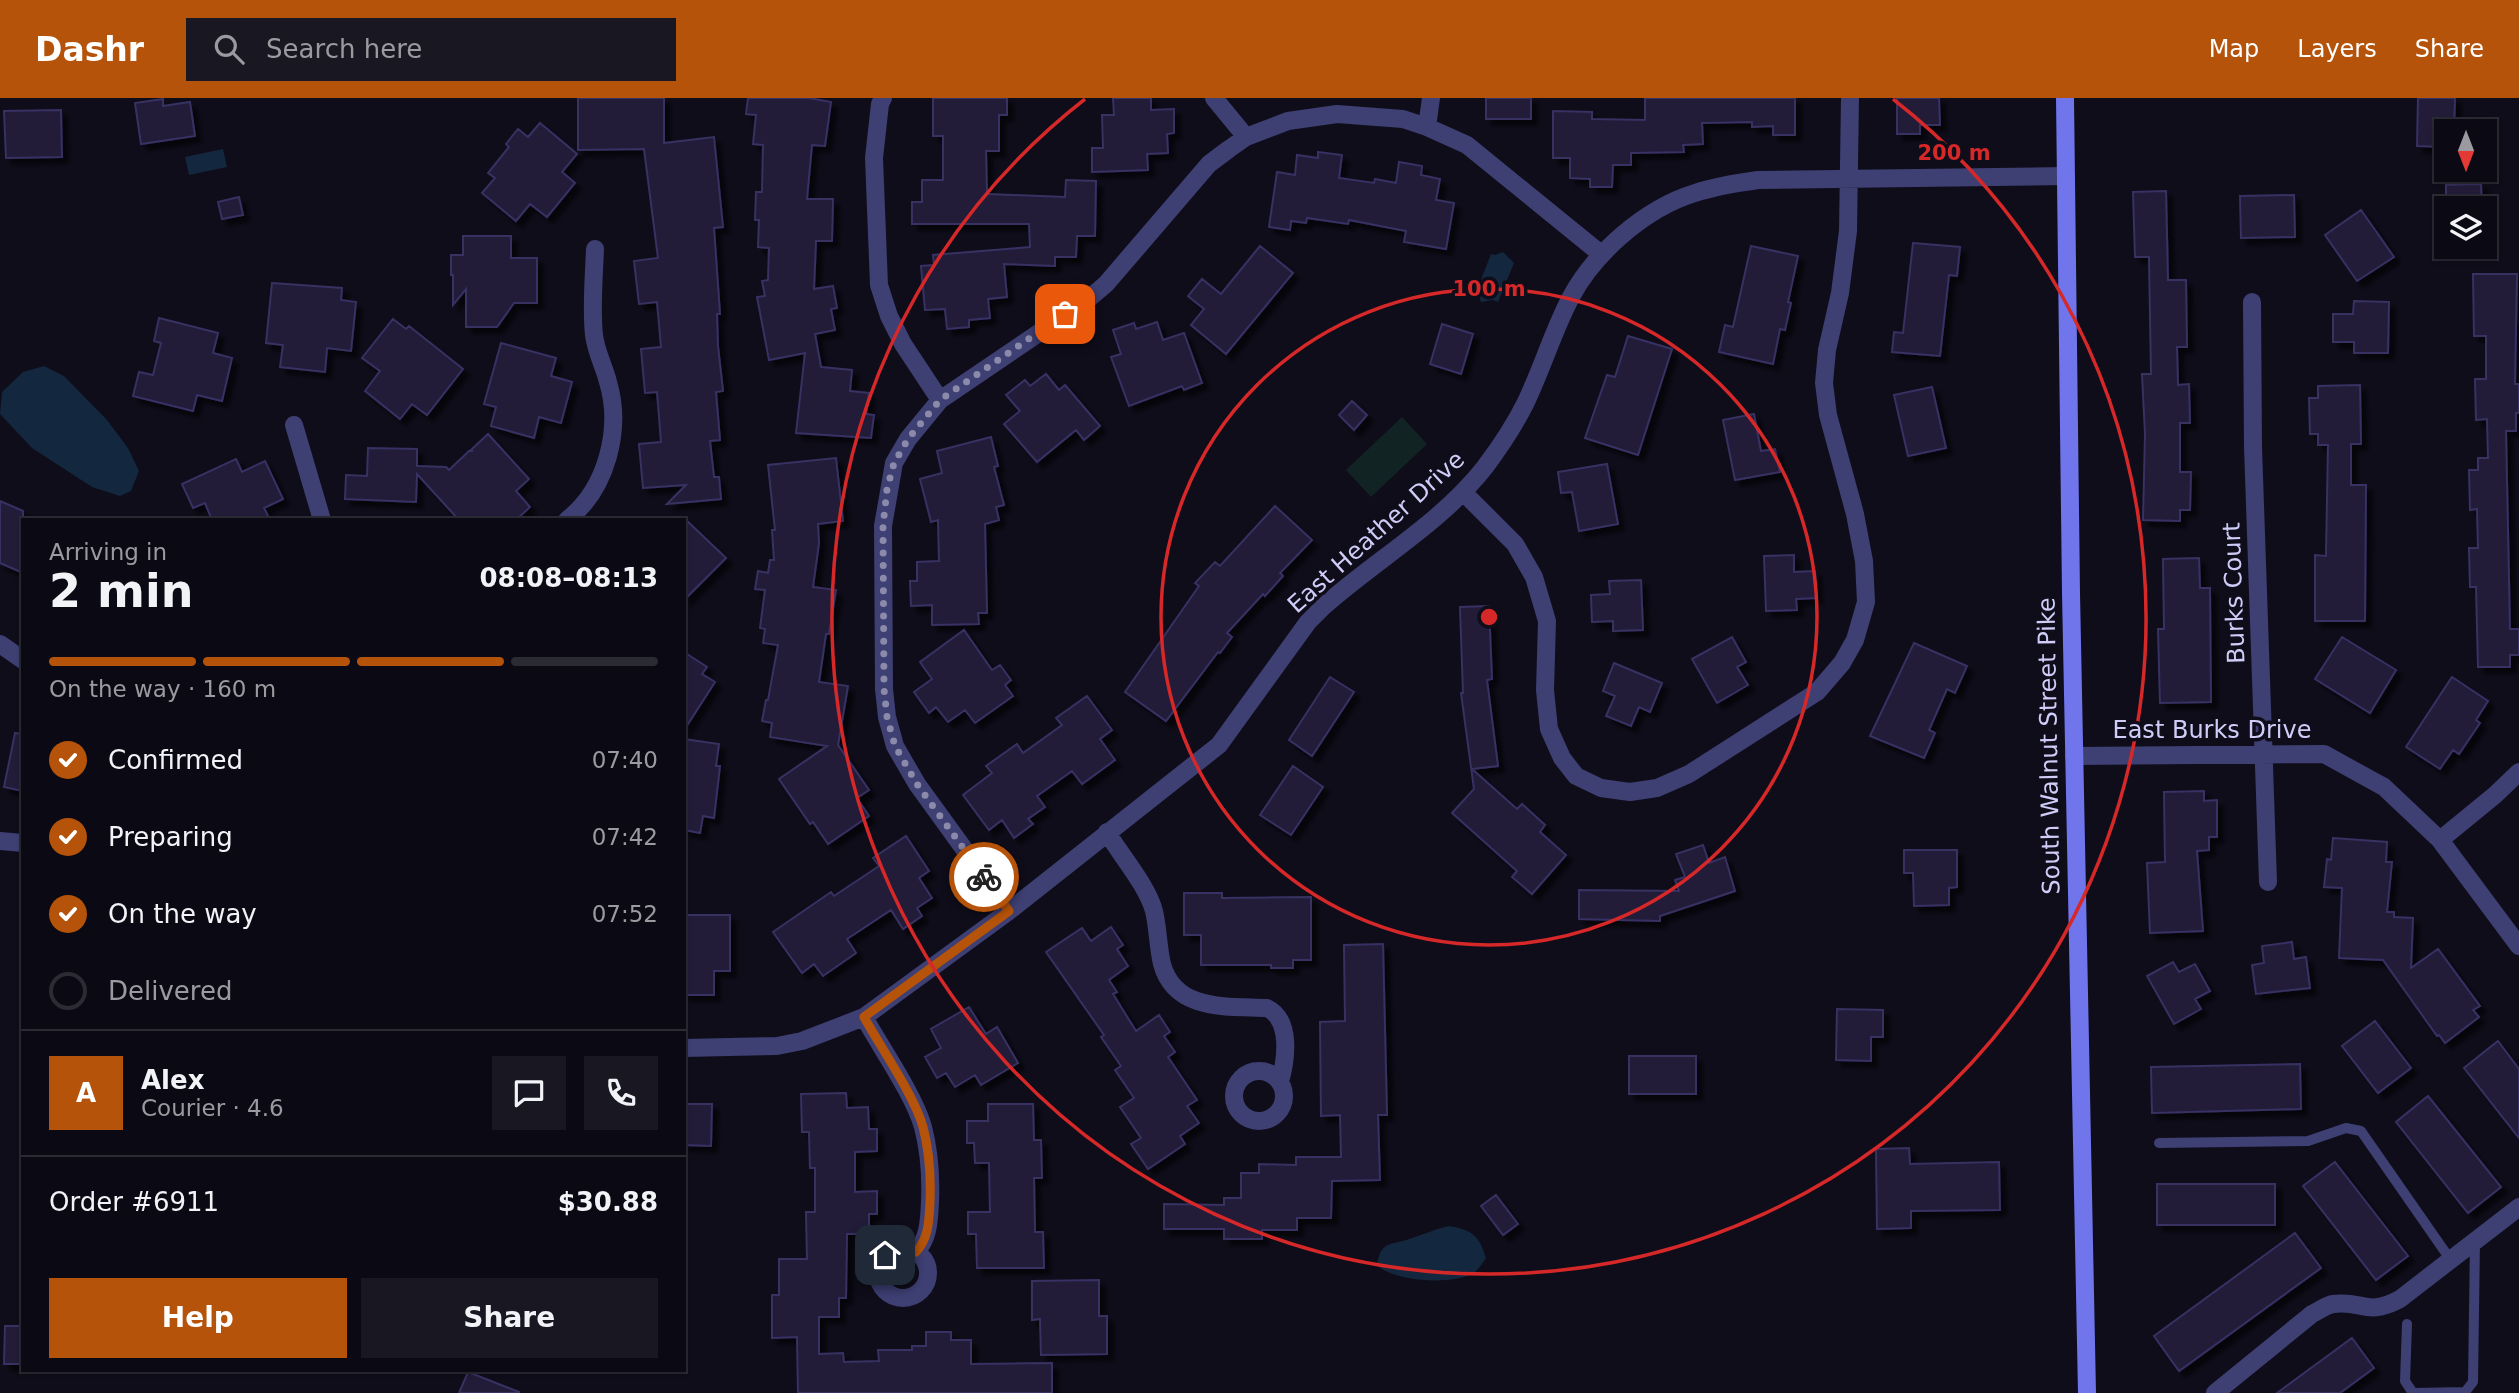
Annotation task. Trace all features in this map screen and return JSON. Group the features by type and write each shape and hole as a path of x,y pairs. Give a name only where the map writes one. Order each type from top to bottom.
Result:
{"street":[{"path":"883,98 874,158 879,285 889,316 903,344 940,400"},
{"path":"1214,98 1246,137"},
{"path":"1427,127 1431,98"},
{"path":"1463,492 1515,544 1534,577 1547,621 1545,690 1549,729 1562,758 1576,776 1601,788 1630,792 1657,788 1689,774 1817,692 1842,663 1855,640 1866,602 1864,561 1855,513 1828,415 1824,383 1827,350 1840,293 1848,231 1850,98"},
{"name":"South Walnut Street Pike","path":"2065,98 2074,756 2087,1393"},
{"path":"1009,911 917,784 895,746 886,703 883,526 887,489 894,463 908,439 940,400 1086,301 1106,284 1209,164 1246,137 1288,121 1336,114 1403,120 1427,127 1467,145 1601,254"},
{"name":"East Heather Drive","path":"686,1048 752,1048 789,1044 821,1035 864,1017 1009,911 1219,745 1308,622 1463,492 1502,444 1524,405 1572,296 1601,254 1653,212 1692,194 1758,180 2065,176"},
{"path":"569,518 596,485 610,450 613,428 609,382 594,336 595,248"},
{"name":"Burks Court","path":"2252,302 2253,447 2268,882"},
{"path":"294,425 321,518"},
{"path":"0,644 21,659"},
{"name":"East Burks Drive","path":"2074,756 2324,754 2384,786 2440,840 2519,946"},
{"path":"2440,840 2519,772"},
{"path":"1107,832 1149,898 1154,911 1162,962 1167,978 1177,992 1196,1002 1267,1008 1276,1012 1284,1032 1283,1071 1280,1082"},
{"path":"0,841 21,843"},
{"path":"864,1017 922,1125 929,1173 929,1223 924,1244 916,1252"},
{"path":"2215,1393 2312,1314 2330,1304 2383,1308 2400,1299 2519,1207"}],"lane":[{"path":"2159,1143 2308,1141 2346,1128 2361,1131 2450,1259"},
{"path":"2407,1324 2405,1381 2413,1393 2465,1392 2473,1382 2475,1240"}],"shaded area":[{"path":"1402,417 1427,444 1371,497 1346,470"}],"water":[{"path":"223,149 227,167 189,175 185,157"},
{"path":"1503,252 1514,263 1498,302 1481,302 1475,295 1491,254"},
{"path":"44,366 64,376 107,420 128,448 139,471 131,491 120,496 92,487 32,448 0,414 2,392 23,372"},
{"path":"1449,1226 1464,1229 1474,1235 1480,1244 1486,1258 1475,1272 1454,1279 1425,1280 1397,1275 1377,1265 1385,1247"}],"building":[{"path":"578,98 664,98 664,143 714,137 723,227 714,228 720,314 717,314 718,346 723,391 716,392 720,440 710,441 714,477 719,477 721,499 667,504 686,485 643,488 639,444 661,442 657,392 645,393 641,349 661,347 657,302 639,304 634,261 658,258 644,149 578,150"},
{"path":"748,98 809,98 831,102 825,146 812,145 807,199 833,199 832,241 816,241 814,289 833,286 837,308 831,309 835,330 815,334 821,367 852,370 850,391 869,393 866,414 874,415 871,438 796,433 805,353 769,360 757,297 765,296 762,281 768,280 769,248 758,247 759,220 755,220 756,192 762,192 763,145 753,144 756,115 746,114"},
{"path":"933,98 1007,98 1007,115 999,115 999,151 986,151 987,194 1065,197 1066,180 1096,181 1095,236 1077,236 1076,257 1055,257 1055,266 1004,264 1007,297 988,299 990,318 969,320 969,327 947,329 945,309 925,310 921,266 934,265 933,255 1030,247 1029,224 912,224 912,202 922,202 922,180 943,180 943,136 933,136"},
{"path":"1113,98 1151,98 1151,110 1174,109 1174,133 1167,134 1168,153 1147,154 1148,170 1092,172 1092,148 1103,148 1102,115 1114,115"},
{"path":"1486,98 1531,98 1531,119 1486,119"},
{"path":"1645,98 1795,98 1795,135 1773,135 1773,126 1752,127 1752,122 1702,123 1703,144 1683,145 1684,152 1631,153 1631,165 1613,165 1612,187 1590,187 1590,179 1570,178 1570,158 1553,158 1553,111 1592,112 1592,119 1645,120"},
{"path":"1897,98 1939,98 1940,125 1920,125 1920,134 1897,134"},
{"path":"2418,98 2455,98 2454,119 2434,119 2434,147 2417,146"},
{"path":"163,99 163,106 190,102 195,136 141,144 135,103"},
{"path":"61,110 62,157 6,158 4,111"},
{"path":"540,123 577,154 562,172 575,183 547,217 530,204 516,221 482,193 495,178 488,173 509,147 506,144 518,129 528,137"},
{"path":"1318,152 1342,155 1339,178 1374,183 1375,179 1396,183 1399,162 1422,166 1421,175 1440,179 1436,200 1454,203 1446,249 1404,242 1406,231 1349,220 1348,224 1307,218 1306,223 1291,221 1290,230 1269,227 1277,172 1295,175 1297,155 1318,158"},
{"path":"2481,184 2482,196 2446,196 2446,185"},
{"path":"2166,191 2168,280 2186,280 2187,347 2177,347 2178,385 2189,384 2190,423 2180,423 2180,472 2191,472 2190,510 2180,510 2180,521 2143,520 2145,434 2142,374 2151,374 2149,257 2135,257 2133,192"},
{"path":"2294,195 2295,237 2241,238 2240,196"},
{"path":"239,197 243,215 222,219 218,202"},
{"path":"2361,210 2394,257 2357,281 2325,235"},
{"path":"463,236 511,236 511,258 537,258 537,303 514,303 497,327 466,327 466,289 453,305 451,275 451,255 463,255"},
{"path":"1913,243 1960,247 1957,276 1949,275 1940,356 1892,352 1894,332 1903,333"},
{"path":"1260,246 1293,273 1226,354 1191,325 1204,309 1188,296 1202,279 1221,294"},
{"path":"1751,246 1798,256 1785,330 1780,329 1773,364 1719,352 1725,325 1733,327"},
{"path":"2473,274 2517,274 2515,384 2519,384 2519,413 2516,413 2516,431 2506,431 2510,629 2519,629 2519,655 2510,655 2510,667 2478,667 2476,587 2470,587 2469,548 2478,548 2477,509 2470,510 2469,470 2478,470 2478,458 2488,458 2487,419 2476,420 2475,379 2486,379 2486,336 2474,336"},
{"path":"272,283 342,288 341,300 356,302 351,351 327,348 325,372 280,367 283,345 266,343"},
{"path":"2354,301 2389,302 2388,353 2354,353 2354,342 2333,342 2333,314 2353,314"},
{"path":"159,318 218,333 213,353 232,358 222,401 197,395 193,411 133,396 139,372 153,375 161,343 154,341"},
{"path":"393,319 406,329 409,326 463,369 427,415 412,404 400,419 365,391 380,371 362,358"},
{"path":"1157,322 1163,340 1184,333 1202,383 1184,390 1182,386 1129,406 1111,357 1121,354 1113,330 1134,323 1136,329"},
{"path":"1442,324 1473,334 1461,374 1430,364"},
{"path":"1628,336 1672,349 1638,455 1585,438 1607,375 1615,377"},
{"path":"501,343 556,358 551,376 572,382 561,423 539,417 534,438 491,426 496,407 484,404"},
{"path":"1046,374 1059,390 1065,385 1100,426 1084,440 1076,430 1037,462 1004,424 1020,411 1006,395 1025,380 1030,386"},
{"path":"2360,385 2361,444 2351,444 2351,485 2366,485 2365,621 2315,621 2315,555 2326,556 2328,445 2318,445 2318,434 2310,434 2309,398 2318,398 2318,386"},
{"path":"1932,387 1946,448 1908,456 1894,395"},
{"path":"1352,401 1367,415 1354,430 1339,415"},
{"path":"1754,414 1761,451 1775,449 1780,472 1735,480 1723,420"},
{"path":"488,434 529,479 516,491 530,507 518,518 457,518 417,474 416,502 345,499 346,475 367,476 368,448 417,449 417,466 446,467 449,470 469,451 473,451 471,450"},
{"path":"991,437 998,466 994,467 1004,505 996,507 999,520 985,524 987,613 978,613 979,624 932,625 932,605 911,606 910,581 917,581 917,562 939,561 938,520 931,522 920,479 942,473 937,451"},
{"path":"836,458 843,521 818,524 819,543 813,587 836,590 819,682 848,686 838,745 869,790 857,798 869,816 828,844 813,822 810,824 779,779 827,746 770,737 772,723 762,721 778,645 763,643 765,629 760,628 765,590 755,589 758,571 768,573 770,560 774,560 772,530 775,530 768,465"},
{"path":"236,459 242,472 265,461 283,499 264,508 269,518 211,518 205,503 193,508 182,484"},
{"path":"1607,464 1618,524 1579,531 1572,492 1561,493 1558,472"},
{"path":"0,501 23,511 23,518 21,572 0,563"},
{"path":"1275,506 1312,540 1280,573 1283,576 1265,596 1263,594 1227,633 1232,637 1166,721 1125,692 1199,586 1195,583 1215,562 1220,566"},
{"path":"686,520 726,558 686,598"},
{"path":"1794,555 1794,572 1815,571 1816,598 1796,599 1797,610 1766,611 1764,556"},
{"path":"2199,558 2200,588 2210,588 2211,702 2160,703 2158,629 2164,629 2163,559"},
{"path":"1641,580 1643,630 1613,631 1613,621 1592,622 1591,595 1610,594 1609,581"},
{"path":"1489,606 1492,679 1487,680 1498,766 1472,769 1517,809 1522,804 1545,825 1540,832 1566,855 1532,894 1512,877 1517,871 1452,813 1474,789 1461,693 1460,607"},
{"path":"964,630 992,670 1000,665 1011,680 1005,685 1013,696 975,723 965,710 948,722 936,707 929,713 914,692 932,679 920,662"},
{"path":"1732,637 1746,662 1737,667 1748,685 1717,703 1692,659"},
{"path":"2342,637 2396,670 2370,713 2315,679"},
{"path":"1914,643 1967,666 1955,693 1947,689 1929,730 1935,733 1924,758 1870,736"},
{"path":"686,653 707,667 702,674 715,682 686,727"},
{"path":"1614,663 1662,683 1650,712 1639,707 1631,726 1606,716 1615,696 1603,691"},
{"path":"1330,677 1354,692 1312,756 1289,740"},
{"path":"2452,677 2488,701 2476,720 2480,723 2459,754 2453,750 2440,769 2406,747"},
{"path":"1087,696 1112,730 1100,739 1115,760 1082,784 1072,771 1037,796 1045,807 1028,819 1033,824 1014,838 1002,820 989,830 963,795 992,773 986,766 1017,744 1023,753 1062,725 1056,718"},
{"path":"15,733 21,734 21,791 4,787"},
{"path":"686,739 719,744 716,766 720,766 714,818 703,816 700,833 686,830"},
{"path":"1293,766 1323,787 1291,835 1260,815"},
{"path":"2204,791 2204,801 2217,800 2217,837 2209,837 2209,850 2197,851 2203,931 2150,933 2147,863 2165,862 2164,792"},
{"path":"906,836 929,871 919,878 932,898 917,908 922,916 903,929 891,910 847,939 856,953 823,976 814,964 802,973 773,932 831,892 834,896 879,866 873,858"},
{"path":"2333,838 2387,842 2386,862 2392,862 2387,912 2394,912 2394,917 2413,918 2411,968 2438,949 2480,1006 2473,1010 2479,1017 2445,1043 2437,1036 2383,960 2339,958 2342,888 2324,887 2327,859 2331,860"},
{"path":"1703,845 1709,863 1725,857 1735,891 1660,916 1660,921 1579,919 1579,890 1679,891 1675,880 1685,877 1676,854"},
{"path":"1904,850 1957,850 1957,887 1949,888 1949,905 1914,906 1913,873 1904,873"},
{"path":"1184,893 1222,893 1222,898 1311,897 1311,960 1293,960 1293,968 1271,968 1271,965 1201,965 1201,935 1184,935"},
{"path":"686,915 730,915 730,971 714,971 714,995 686,995"},
{"path":"1111,927 1123,945 1117,949 1128,966 1109,980 1117,992 1113,994 1136,1031 1159,1015 1170,1032 1164,1036 1175,1052 1168,1057 1197,1100 1187,1106 1199,1123 1180,1136 1185,1144 1148,1169 1131,1144 1141,1138 1120,1107 1134,1098 1115,1070 1121,1066 1101,1037 1104,1035 1046,952 1082,928 1091,941"},
{"path":"2292,942 2294,959 2306,957 2310,988 2256,994 2252,965 2264,963 2262,946"},
{"path":"1383,944 1387,1115 1378,1115 1380,1180 1332,1181 1331,1218 1297,1218 1297,1230 1262,1230 1262,1239 1224,1239 1224,1229 1164,1229 1164,1204 1224,1205 1224,1198 1241,1198 1241,1173 1259,1173 1259,1164 1296,1165 1296,1157 1341,1157 1340,1115 1321,1116 1320,1022 1345,1021 1344,945"},
{"path":"2173,962 2179,972 2195,964 2210,991 2195,999 2201,1009 2174,1024 2147,976"},
{"path":"969,1007 986,1034 997,1027 1018,1063 981,1085 975,1075 955,1087 946,1073 937,1078 925,1057 941,1048 931,1029"},
{"path":"1837,1009 1883,1010 1883,1037 1871,1037 1871,1061 1836,1060"},
{"path":"2375,1021 2411,1068 2378,1093 2342,1046"},
{"path":"2498,1041 2519,1069 2519,1138 2464,1068"},
{"path":"1629,1056 1696,1056 1696,1094 1629,1094"},
{"path":"2300,1064 2301,1109 2152,1113 2151,1067"},
{"path":"846,1093 847,1108 868,1107 869,1129 877,1129 877,1151 855,1152 855,1192 877,1191 877,1214 869,1214 869,1234 847,1234 846,1298 839,1298 839,1317 819,1317 819,1354 843,1353 844,1362 879,1361 878,1350 912,1350 912,1346 926,1346 926,1332 951,1332 951,1340 971,1340 971,1364 1052,1363 1052,1393 798,1393 797,1337 772,1338 772,1295 779,1295 779,1259 807,1259 806,1212 815,1212 815,1168 810,1168 809,1132 802,1132 801,1094"},
{"path":"2428,1096 2501,1187 2468,1213 2396,1122"},
{"path":"686,1104 712,1104 711,1146 686,1145"},
{"path":"988,1104 1033,1104 1034,1140 1041,1140 1042,1178 1034,1178 1035,1232 1043,1232 1044,1268 977,1268 976,1234 968,1234 968,1212 990,1212 989,1163 975,1163 974,1143 967,1143 967,1121 988,1121"},
{"path":"1909,1148 1910,1164 1999,1162 2000,1210 1911,1211 1911,1228 1877,1229 1876,1149"},
{"path":"2335,1162 2408,1256 2376,1280 2303,1186"},
{"path":"2157,1184 2275,1184 2275,1225 2157,1225"},
{"path":"1496,1195 1518,1224 1503,1235 1481,1206"},
{"path":"2295,1233 2321,1268 2179,1371 2154,1336"},
{"path":"1099,1280 1099,1316 1107,1316 1107,1354 1041,1355 1040,1319 1032,1320 1032,1281"},
{"path":"5,1326 21,1326 21,1364 4,1364"},
{"path":"2352,1338 2374,1368 2340,1393 2277,1393"},
{"path":"468,1372 519,1392 519,1393 459,1393"}],"way so far":[{"path":"984,877 917,784 895,746 887,717 884,689 883,526 887,489 894,463 908,439 940,400 1065,314"}],"route":[{"path":"885,1255 906,1248 916,1252 924,1244 929,1223 928,1163 922,1125 915,1108 864,1017 1009,911 984,877"}]}
